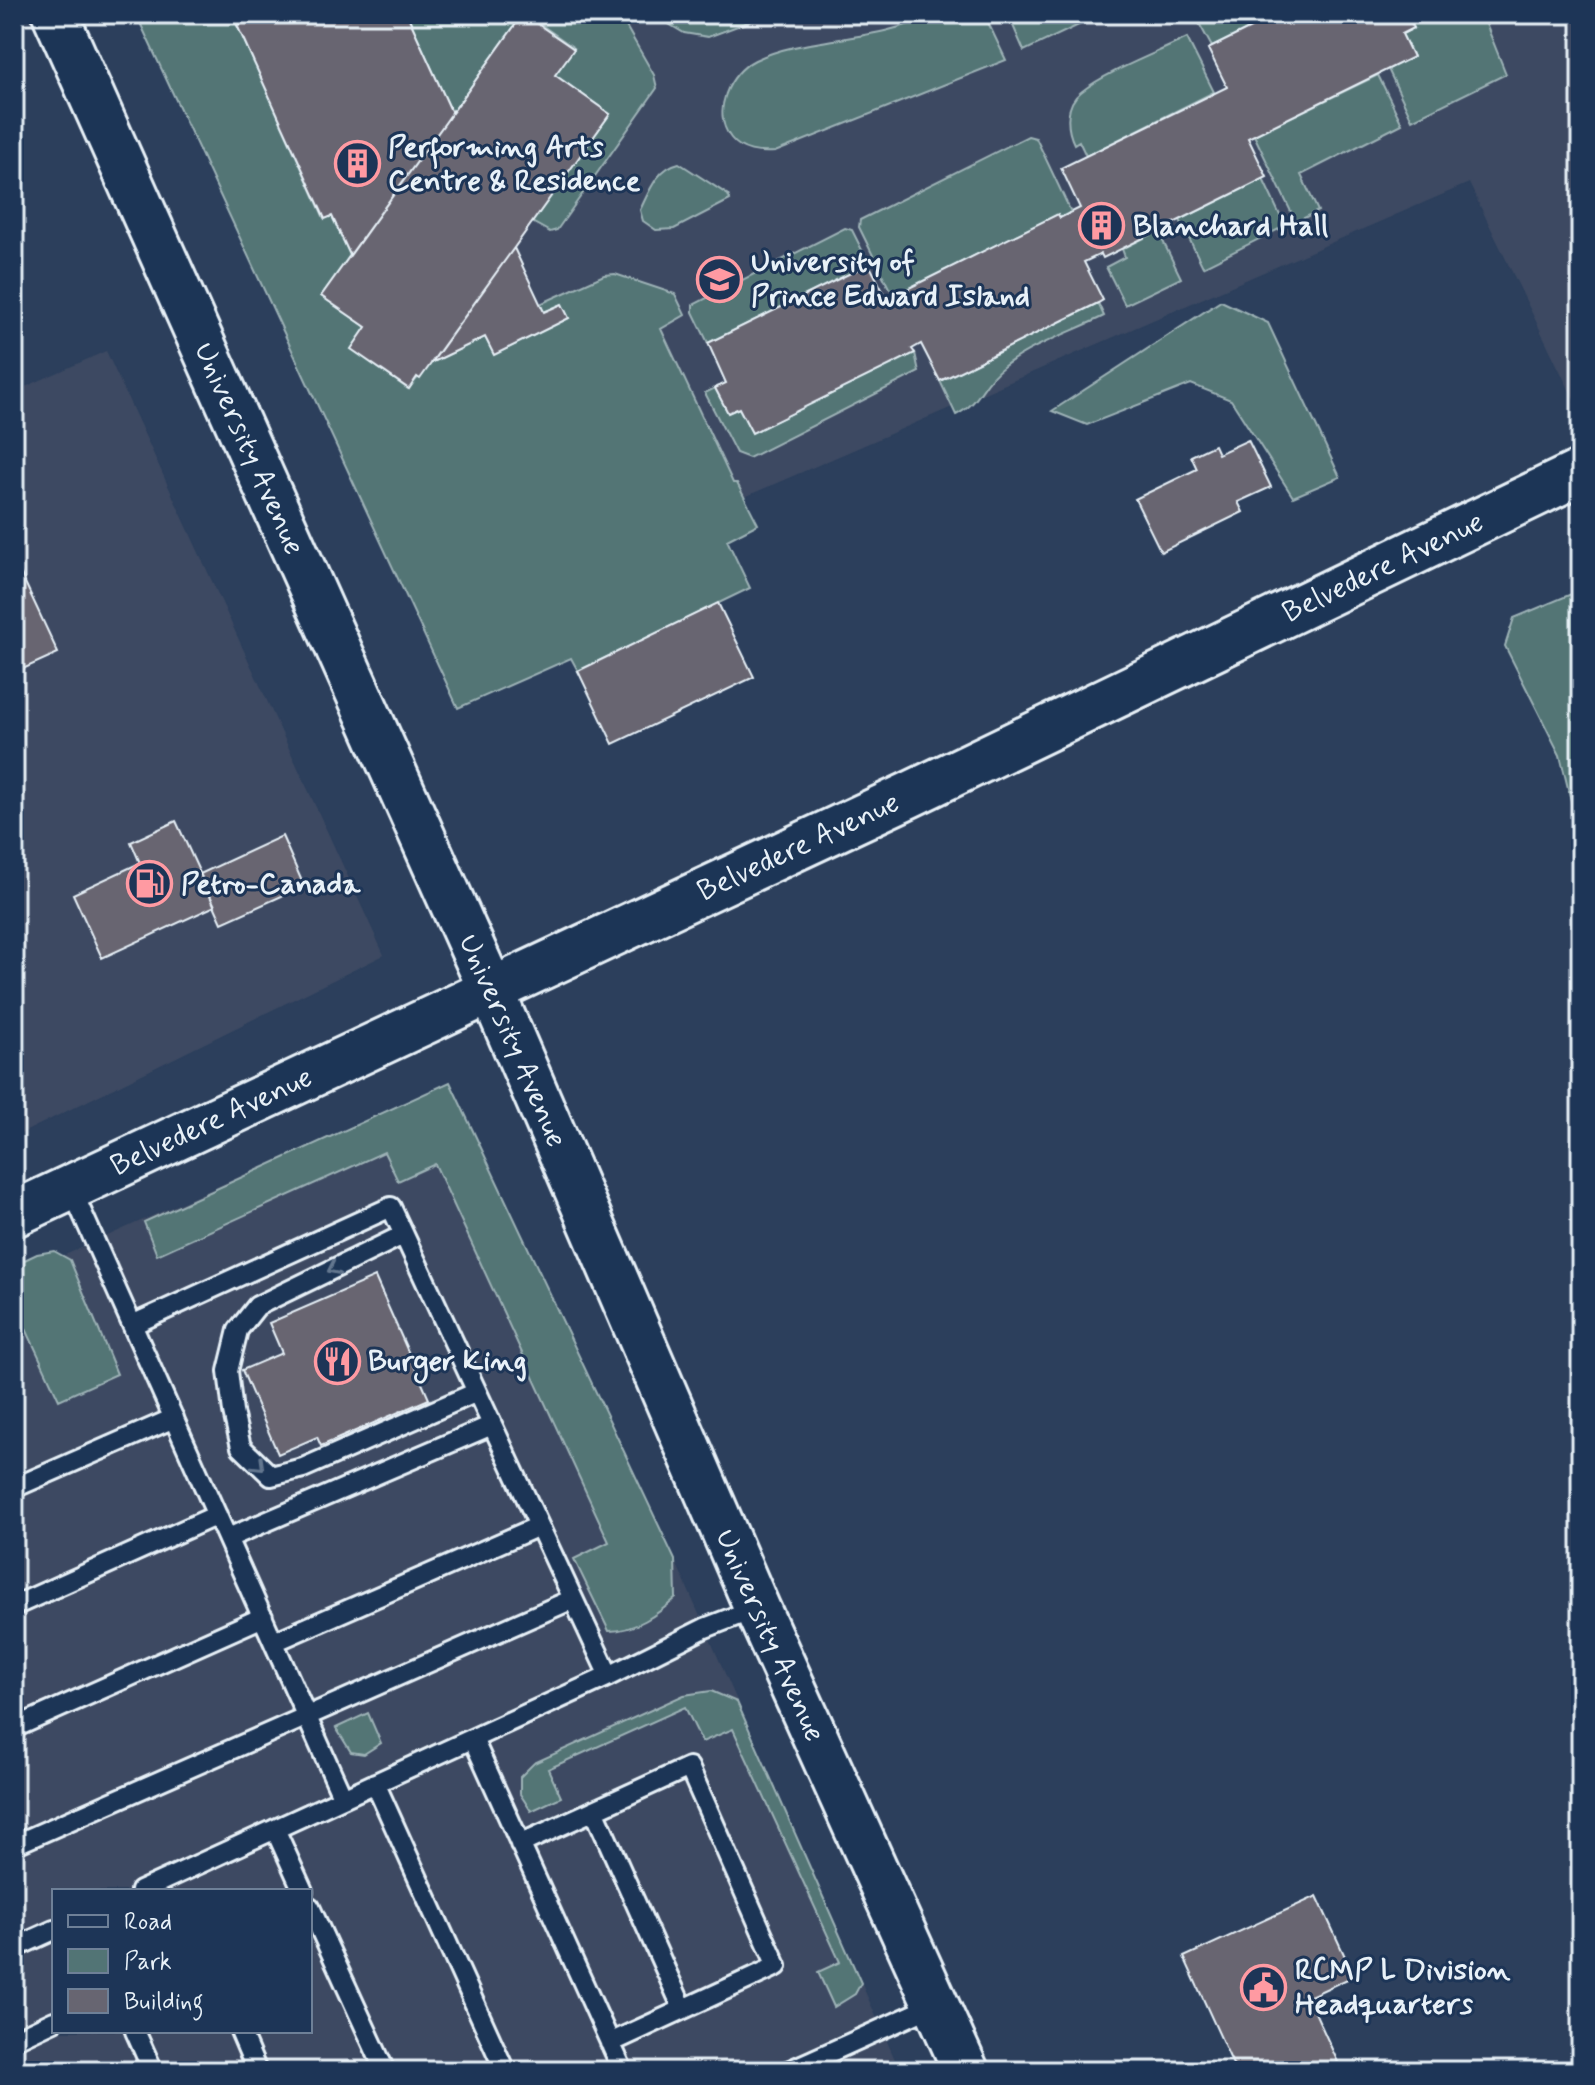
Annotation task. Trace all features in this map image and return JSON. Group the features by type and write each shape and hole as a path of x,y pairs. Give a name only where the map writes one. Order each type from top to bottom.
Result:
{"main road":[{"name":"University Avenue","path":"55,14 492,992 757,1608 966,2071"},
{"name":"Belvedere Avenue","path":"14,1214 492,992 1581,472"}],"lane":[{"path":"71,1188 343,1798"},
{"path":"132,1325 391,1207 609,1676"},
{"path":"403,1235 257,1306 238,1330 228,1371 241,1447 271,1476 303,1468 477,1392"},
{"path":"14,1488 174,1418"},
{"path":"228,1538 492,1425"},
{"path":"14,1606 217,1515"},
{"path":"274,1642 539,1526"},
{"path":"14,1845 573,1599"},
{"path":"150,1889 175,1884 275,1829 609,1676 705,1628 757,1608"},
{"path":"14,1728 263,1617"},
{"path":"473,1739 623,2071"},
{"path":"520,1844 689,1767 777,1966 610,2043"},
{"path":"375,1783 505,2071"},
{"path":"594,1810 683,2009"},
{"path":"275,1829 302,1889"},
{"path":"312,1911 385,2071"},
{"path":"14,1948 52,1931"},
{"path":"788,2071 815,2066 937,2004"},
{"path":"14,2040 52,2022"},
{"path":"136,2033 153,2071"},
{"path":"241,2033 257,2071"}],"shaded area":[{"name":"University of Prince Edward Island","path":"137,14 1581,14 1581,414 1469,183 689,521 436,646"},
{"path":"106,351 384,955 14,1137 14,392"},
{"path":"450,1082 675,1560 900,2071 14,2071 14,1278"}],"green space":[{"path":"136,14 232,14 324,218 332,216 350,255 321,296 366,327 352,349 408,389 431,363 485,337 494,355 569,318 562,304 544,312 540,304 604,275 615,274 675,294 685,315 661,329 733,483 737,483 758,524 727,540 750,588 578,671 571,658 458,708"},
{"path":"407,14 523,14 452,113"},
{"path":"526,14 619,14 654,75 657,88 557,230 550,232 532,222 610,114 555,75 574,48"},
{"path":"652,14 842,14 751,21 708,37 684,33"},
{"path":"933,14 984,14 1006,60 775,152 751,151 740,146 725,128 723,105 726,94 737,74 755,60 797,46 889,30"},
{"path":"1008,14 1102,14 1024,51"},
{"path":"1194,14 1279,14 1212,47"},
{"path":"1407,14 1482,14 1506,74 1412,120 1388,69 1413,56 1402,34 1414,28"},
{"path":"1187,38 1214,92 1086,156 1079,141 1074,144 1069,131 1068,116 1076,97 1104,77"},
{"path":"1378,75 1402,124 1301,175 1318,211 1296,222 1254,135"},
{"path":"1028,136 1036,138 1071,212 1060,218 1057,215 897,294 889,288 859,227 860,220"},
{"path":"679,163 728,195 730,200 674,229 656,230 643,221 640,210 659,175"},
{"path":"1263,179 1285,226 1203,267 1180,220"},
{"path":"845,228 852,230 869,264 708,343 693,312 693,305"},
{"path":"1158,231 1181,278 1125,305 1106,267 1125,257 1122,249"},
{"path":"1221,301 1268,323 1340,477 1293,497 1231,400 1191,384 1087,425 1052,411"},
{"path":"1098,303 1104,316 1014,359 996,373 965,410 956,415 940,381"},
{"path":"915,353 919,372 749,458 736,453 705,393 715,388 728,413 739,408 752,433"},
{"path":"1581,590 1581,1111 1578,1110 1575,817 1560,755 1505,646 1514,618"},
{"path":"450,1082 675,1560 676,1598 637,1625 609,1631 574,1559 609,1542 435,1164 398,1181 384,1152 157,1255 144,1222"},
{"path":"54,1251 70,1260 117,1374 59,1400 21,1318 14,1321 14,1265 37,1254"},
{"path":"711,1691 737,1702 861,1983 855,1994 834,2007 818,1972 840,1962 733,1729 702,1742 685,1707 548,1769 561,1797 531,1811 520,1794 520,1777 534,1763 684,1695"},
{"path":"368,1713 381,1743 364,1754 351,1752 336,1728"}],"building":[{"path":"232,14 262,14 237,25"},
{"name":"Performing Arts Centre & Residence","path":"262,14 407,14 452,113 350,255 332,216 325,219 237,25"},
{"path":"523,14 574,49 555,75 610,114 420,379 417,377 409,389 351,349 366,327 321,296"},
{"name":"Blanchard Hall","path":"1279,14 1407,14 1414,28 1402,34 1413,57 1248,138 1267,177 1103,258 1101,254 1084,262 1103,300 1098,303 940,381 921,344 912,349 915,353 752,433 739,408 728,413 715,388 726,383 708,343 869,264 889,303 899,298 897,294 1058,214 1060,218 1080,208 1061,168 1227,87 1208,49"},
{"path":"514,248 544,312 562,304 569,318 494,355 485,337 431,363"},
{"path":"1248,440 1271,487 1238,502 1243,512 1161,552 1135,499 1197,469 1191,456 1214,445 1218,454"},
{"path":"14,559 58,653 14,673"},
{"path":"718,603 754,677 613,744 578,671"},
{"name":"Petro-Canada","path":"176,821 215,906 102,958 73,894 140,863 131,842"},
{"path":"282,836 304,886 222,923 200,874"},
{"name":"Burger King","path":"375,1277 429,1399 321,1446 317,1437 278,1454 242,1370 282,1353 269,1323"},
{"name":"RCMP L Division Headquarters","path":"1317,1896 1354,1976 1308,1997 1342,2071 1236,2071 1184,1957"}],"place":[{"name":"Performing Arts Centre & Residence","path":"357,164"},
{"name":"Blanchard Hall","path":"1102,226"},
{"name":"University of Prince Edward Island","path":"720,279"},
{"name":"Petro-Canada","path":"150,884"},
{"name":"Burger King","path":"337,1361"},
{"name":"RCMP L Division Headquarters","path":"1264,1987"}]}
